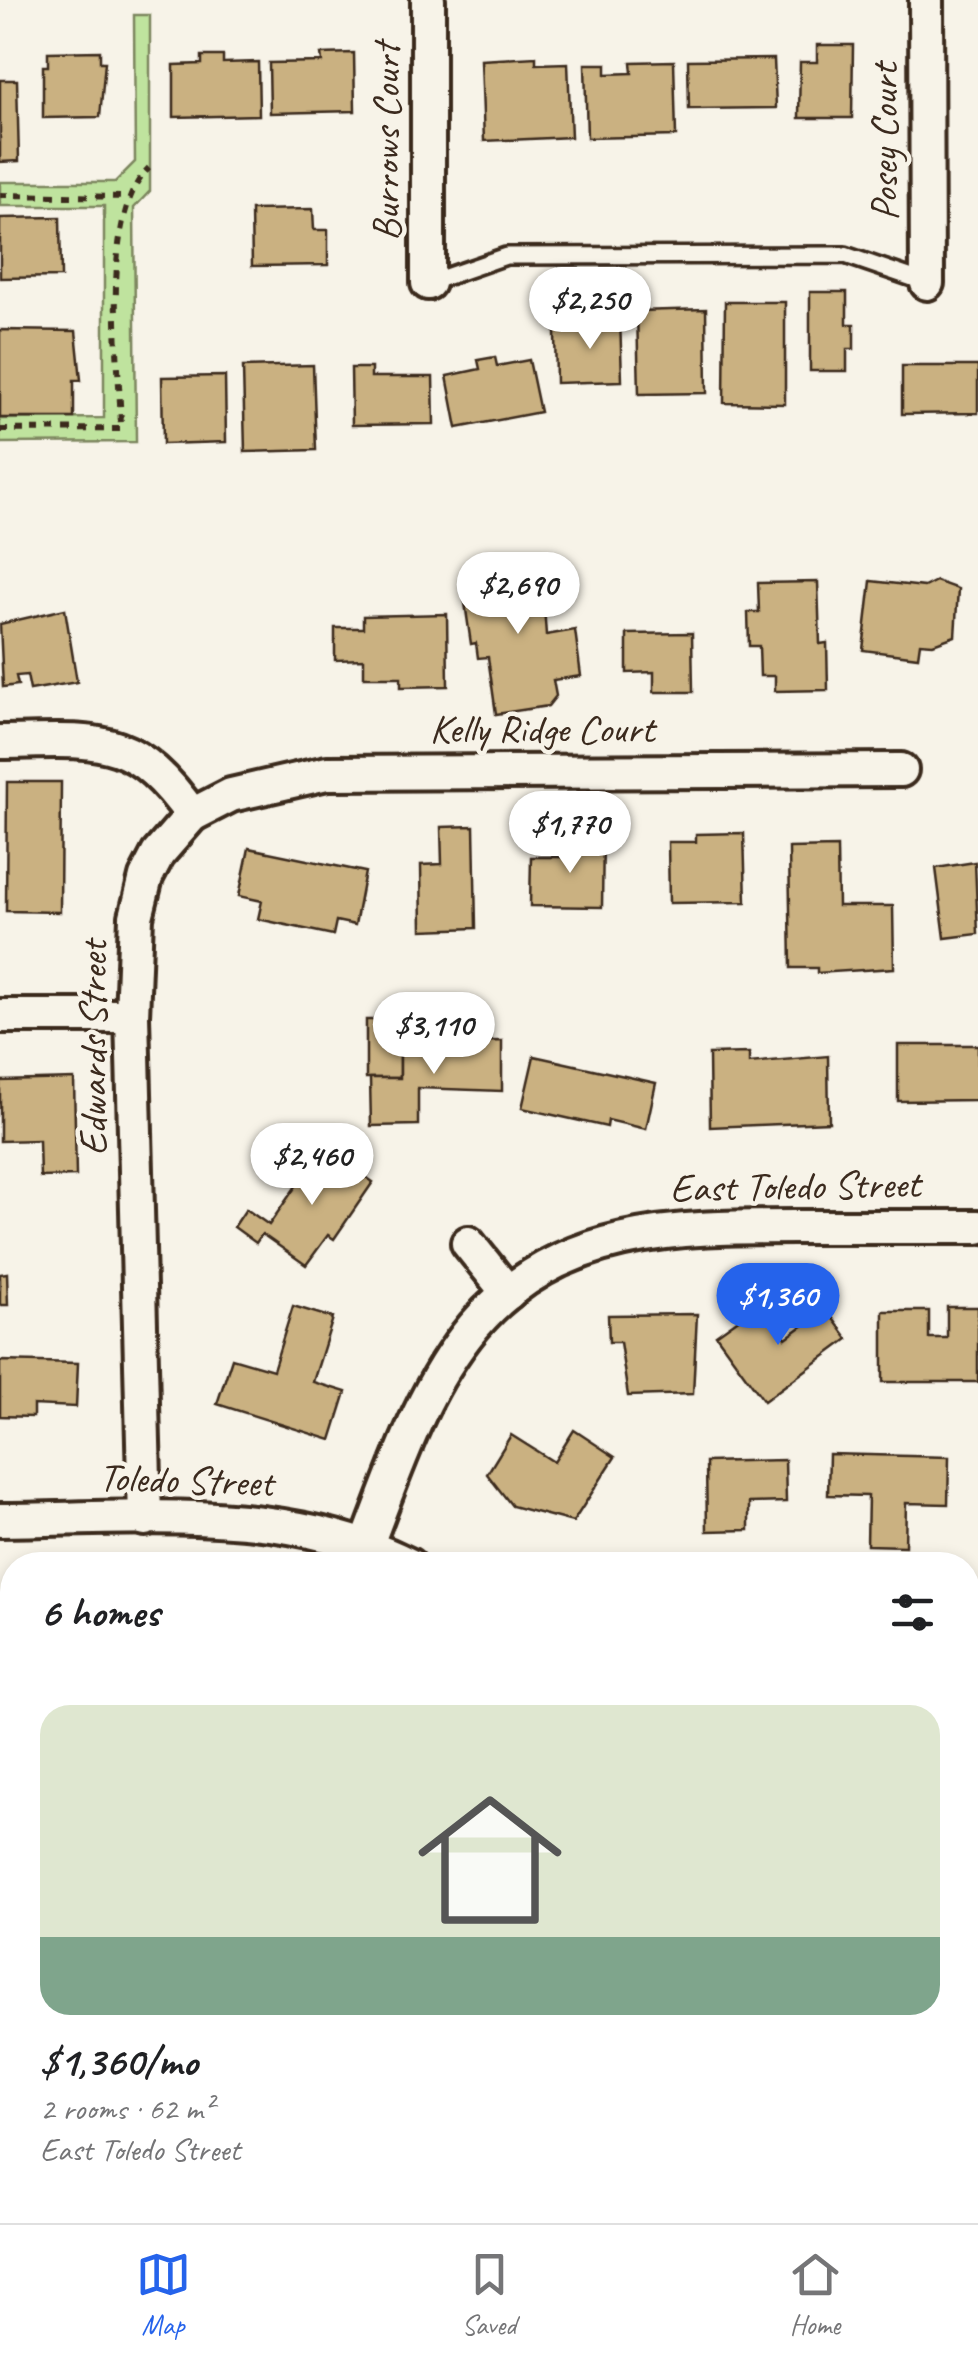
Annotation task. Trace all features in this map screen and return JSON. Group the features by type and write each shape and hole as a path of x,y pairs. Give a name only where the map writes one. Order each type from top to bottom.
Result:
{"street":[{"name":"Burrows Court","path":"428,0 428,283"},
{"name":"Posey Court","path":"926,0 926,283"},
{"path":"0,742 81,741 127,750 150,763 192,815"},
{"name":"Kelly Ridge Court","path":"192,815 231,795 326,773 901,770"},
{"name":"Edwards Street","path":"144,1519 132,1016 136,917 146,877 173,833 192,815"},
{"path":"0,1016 132,1016"},
{"name":"East Toledo Street","path":"367,1544 427,1399 475,1326 508,1293 555,1262 669,1228 978,1227"},
{"path":"468,1243 508,1293"},
{"name":"Toledo Street","path":"0,1520 144,1519 294,1526 367,1544 383,1552"}],"lane":[{"path":"428,283 506,256 805,255 866,259 926,283"}],"path":[{"path":"0,430 121,430 118,274 128,198 135,181 148,168"},
{"path":"0,195 128,198"}],"green space":[{"path":"134,15 150,15 150,191 134,208 136,442 0,443 0,419 104,418 104,206 0,206 0,182 115,182 135,162"}],"building":[{"path":"817,45 853,45 852,118 799,118 800,62 817,62"},
{"path":"100,51 100,62 105,62 100,117 43,118 43,66 48,66 48,52"},
{"path":"354,53 355,111 270,113 269,63 322,62 321,54"},
{"path":"202,56 223,56 223,63 258,62 259,115 174,117 174,65 202,64"},
{"path":"536,57 536,64 568,63 571,137 484,141 481,60"},
{"path":"774,59 776,108 689,109 688,60"},
{"path":"674,61 676,136 587,138 585,64 606,64 606,74 632,73 631,62"},
{"path":"0,80 17,80 19,161 0,162"},
{"path":"313,209 314,230 328,230 328,265 252,266 251,210"},
{"path":"60,217 61,277 0,278 0,218"},
{"path":"810,292 847,292 847,324 854,324 854,349 847,349 847,371 810,371"},
{"path":"725,302 785,302 785,404 724,403"},
{"path":"706,309 707,393 639,394 637,311"},
{"path":"620,317 622,381 556,383 555,331 580,330 579,318"},
{"path":"0,330 76,331 81,380 74,380 74,418 0,418"},
{"path":"495,357 497,366 529,360 540,412 457,428 447,376 480,369 478,360"},
{"path":"313,365 316,450 245,452 243,367"},
{"path":"902,366 978,366 978,413 902,414"},
{"path":"351,368 371,368 371,377 433,377 434,424 352,425"},
{"path":"225,376 226,442 163,444 162,377"},
{"path":"541,564 546,635 575,630 581,676 553,680 556,696 548,706 496,714 488,657 478,658 476,643 471,644 461,575"},
{"path":"871,581 924,587 936,581 958,589 955,636 933,644 920,643 918,657 863,650"},
{"path":"818,582 820,644 827,643 828,690 775,691 775,676 760,676 759,646 749,646 748,612 759,612 758,583"},
{"path":"65,609 77,682 30,690 27,675 16,676 18,685 3,687 0,624"},
{"path":"447,614 448,686 401,687 401,677 364,677 364,659 335,660 335,628 363,628 363,616"},
{"path":"692,633 693,692 654,692 654,672 627,673 627,634"},
{"path":"7,782 61,782 60,912 6,911"},
{"path":"474,826 476,928 422,930 421,865 442,864 441,827"},
{"path":"744,833 746,902 669,903 668,842 696,842 696,834"},
{"path":"575,834 603,835 602,907 530,906 531,857 575,857"},
{"path":"837,847 838,906 893,906 894,968 817,973 817,968 791,968 789,848"},
{"path":"249,848 365,872 355,925 336,921 333,935 258,919 262,901 239,896"},
{"path":"975,862 978,934 945,938 936,868"},
{"path":"366,1020 400,1020 400,1078 366,1078"},
{"path":"502,1041 502,1091 418,1088 418,1125 371,1126 370,1078 400,1078 400,1042"},
{"path":"898,1045 978,1045 978,1100 898,1101"},
{"path":"749,1053 749,1063 828,1056 829,1122 710,1127 709,1054"},
{"path":"534,1056 656,1083 646,1129 608,1120 607,1127 522,1108"},
{"path":"74,1079 76,1176 40,1177 39,1140 0,1141 0,1081"},
{"path":"323,1147 373,1182 334,1239 328,1235 306,1265 262,1234 256,1243 234,1227 246,1209 269,1225"},
{"path":"7,1273 8,1305 0,1305 0,1274"},
{"path":"761,1303 786,1338 826,1309 848,1339 764,1401 716,1335"},
{"path":"293,1306 333,1318 313,1382 346,1392 331,1440 217,1404 232,1358 273,1370"},
{"path":"947,1307 978,1307 978,1382 883,1382 883,1311 929,1311 929,1338 947,1338"},
{"path":"697,1314 693,1394 628,1396 620,1342 609,1342 608,1315"},
{"path":"0,1361 78,1363 76,1407 33,1405 33,1417 0,1416"},
{"path":"574,1430 615,1457 573,1522 512,1506 487,1474 511,1435 554,1462"},
{"path":"829,1454 949,1457 948,1504 906,1503 905,1546 867,1545 868,1496 828,1495"},
{"path":"785,1460 786,1502 749,1503 749,1530 707,1531 706,1462"}]}
